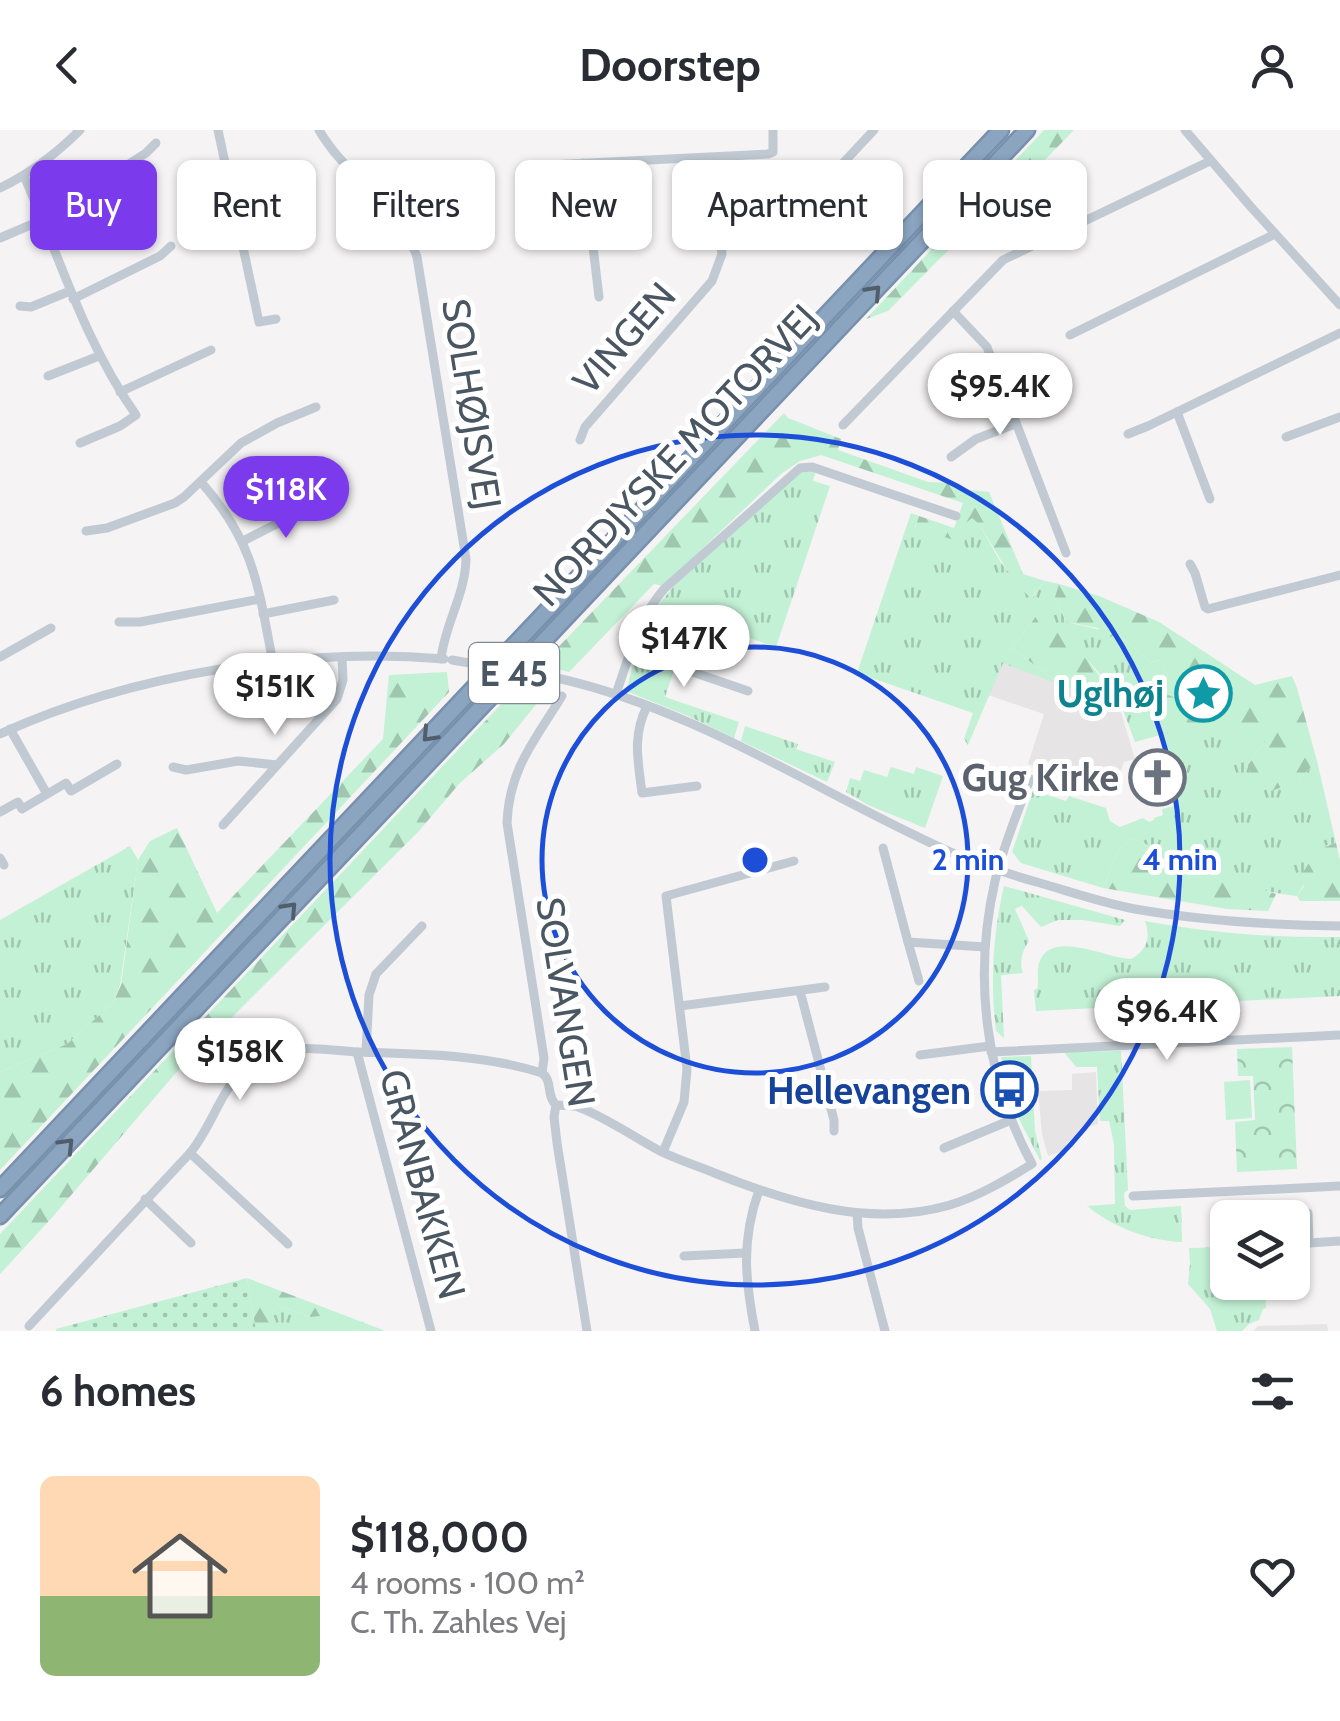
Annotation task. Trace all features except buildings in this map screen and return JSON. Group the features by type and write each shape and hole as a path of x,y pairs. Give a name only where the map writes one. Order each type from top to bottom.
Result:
{"highway":[{"name":"NORDJYSKE MOTORVEJ","path":"0,1189 1001,130"},
{"name":"NORDJYSKE MOTORVEJ","path":"0,1216 1027,130"}],"street":[{"path":"0,188 53,156 80,130"},
{"path":"218,130 259,322 276,319"},
{"name":"SOLHØJSVEJ","path":"319,130 340,158 396,215 417,256 466,559 465,579 443,643 446,660"},
{"path":"652,160 768,154 773,152 772,130"},
{"path":"846,160 874,130"},
{"path":"1185,130 1340,306"},
{"path":"134,160 156,143"},
{"name":"VINGEN","path":"580,440 586,427 702,294 718,268 722,240 711,158"},
{"path":"843,426 1003,260 1210,160"},
{"path":"24,176 30,191"},
{"path":"0,238 30,225"},
{"path":"1070,335 1275,234"},
{"path":"20,306 31,307 72,295 160,256 172,246"},
{"path":"54,250 98,356 136,415 80,444"},
{"path":"594,250 599,297"},
{"path":"953,311 986,347 1066,553"},
{"path":"1128,434 1340,333"},
{"path":"120,392 212,350"},
{"path":"48,376 98,356"},
{"path":"86,531 166,508 184,498 241,443 316,407"},
{"path":"1178,412 1210,499"},
{"path":"1286,437 1340,417"},
{"path":"951,457 976,439 1015,424"},
{"path":"616,694 643,618 664,589 800,468 812,467 956,516"},
{"path":"201,482 243,541 254,570 273,662"},
{"path":"243,541 312,506"},
{"path":"1190,564 1208,609 1340,575"},
{"path":"119,622 140,622 260,599"},
{"path":"264,614 334,600"},
{"path":"0,657 51,628"},
{"path":"631,651 748,691"},
{"path":"223,825 337,699 344,680 342,656"},
{"path":"47,794 5,731 66,707 203,673 273,662 342,656 446,660 557,678 616,694 690,723 948,851 998,871 1132,908 1234,922 1340,926"},
{"name":"SOLVANGEN","path":"562,696 516,771 507,823 544,1058 542,1073 556,1105 557,1143 587,1331"},
{"path":"646,706 636,740 642,793 697,786"},
{"path":"172,768 186,770 238,760 277,765"},
{"path":"0,812 18,802 22,809 66,783 71,791 117,764"},
{"path":"556,1105 579,1107 664,1152 758,1190 797,1203 857,1212 899,1212 950,1205 1032,1164 1011,1120 991,1049 984,1000 985,948 998,871 1030,779"},
{"path":"883,848 919,982"},
{"path":"664,1152 687,1086 666,896 794,861"},
{"name":"GRANBAKKEN","path":"422,926 376,974 362,1052 431,1331"},
{"path":"908,942 985,948"},
{"path":"680,1006 826,988"},
{"path":"800,991 834,1131"},
{"path":"920,1055 1340,1035"},
{"path":"29,1326 190,1152 205,1133 232,1082 268,1055 301,1048 465,1057 542,1073"},
{"path":"944,1148 1011,1120"},
{"path":"190,1152 288,1244"},
{"path":"1133,1196 1340,1186"},
{"path":"741,1331 754,1328 745,1252 758,1190"},
{"path":"146,1199 191,1243"},
{"path":"857,1212 885,1331"},
{"path":"1310,1243 1340,1241"},
{"path":"684,1256 745,1252"}],"shaded area":[{"path":"1002,662 1118,702 1135,759 1124,762 1115,785 1074,772 1071,778 1028,764 1044,714 985,694"},
{"path":"1096,1072 1098,1124 1079,1130 1060,1152 1048,1156 1038,1091 1072,1090 1072,1074"},
{"path":"1327,1324 1328,1331 1253,1331 1258,1326"}],"green space":[{"path":"1044,130 1074,130 1045,160 1016,160"},
{"path":"931,250 948,250 888,311 866,319"},
{"path":"784,413 841,439 838,450 928,482 953,483 960,489 989,492 1023,574 1045,581 1031,598 1016,585 972,518 967,522 964,543 915,528 919,516 954,528 963,503 821,455 800,461 781,474 663,586 654,584 569,672 541,665"},
{"path":"816,470 813,481 830,486 776,647 688,618 670,654 640,643 653,611 680,579 799,471"},
{"path":"911,513 919,516 915,527 968,532 966,522 971,517 1001,563 1032,598 1045,581 1059,584 1054,600 1067,622 1117,634 1151,662 1162,660 1177,700 1157,703 1223,726 1259,727 1265,742 1248,765 1298,780 1317,761 1336,843 1327,845 1297,896 1233,882 1132,838 1118,851 1103,888 1021,863 1012,852 1035,785 1035,791 1066,801 1069,796 1106,808 1110,821 1120,827 1143,818 1149,822 1163,815 1162,809 1179,805 1160,735 1135,742 1120,704 1104,679 1072,644 1037,615 1012,648 1061,685 1003,663 968,745 964,739 973,713 857,673"},
{"path":"1059,584 1159,622 1255,685 1292,676 1317,761 1298,780 1272,791 1251,779 1248,765 1265,742 1258,728 1240,734 1223,727 1194,739 1162,731 1156,716 1157,703 1168,695 1176,698 1162,660 1151,662 1117,634 1106,639 1098,628 1067,622 1054,600"},
{"path":"1037,615 1072,642 1118,701 1061,685 1012,648"},
{"path":"635,658 674,670 665,697 739,722 734,738 626,691"},
{"path":"447,672 449,692 0,1170 0,1072 67,1044 113,1003 121,985 138,860 150,841 177,828 217,913 383,739 389,675"},
{"path":"524,680 551,686 504,744 460,783 418,832 174,1075 0,1274 0,1234"},
{"path":"745,726 835,762 827,782 741,741"},
{"path":"891,767 914,774 916,767 943,776 925,828 846,792 850,778 860,781 864,770 887,777"},
{"path":"1132,838 1208,871 1276,894 1268,911 1227,909 1103,888 1118,851"},
{"path":"1336,843 1340,901 1300,901 1297,896 1304,886 1304,870 1319,851"},
{"path":"130,846 138,860 120,985 113,1003 67,1044 0,1072 0,920"},
{"path":"1004,886 1125,920 1120,926 1058,920 1041,927 1022,906 1015,909 1029,941 1022,957 1023,973 1001,975 1004,1038 996,1031 993,976"},
{"path":"1145,921 1242,934 1340,937 1340,996 1036,1011 1034,990 1038,988 1038,966 1045,953 1067,946 1131,959 1146,943"},
{"path":"1292,1047 1297,1169 1237,1172 1235,1122 1255,1120 1253,1076 1238,1076 1237,1049"},
{"path":"1121,1051 1128,1190 1124,1193 1125,1206 1130,1210 1181,1206 1182,1242 1132,1232 1087,1206 1115,1204 1114,1144 1109,1121 1100,1121 1097,1067 1076,1067 1064,1052"},
{"path":"1031,1056 1040,1160 1018,1117 1001,1057"},
{"path":"1250,1080 1252,1118 1226,1120 1224,1082"},
{"path":"1210,1247 1210,1300 1266,1300 1259,1320 1242,1331 1217,1331 1210,1309 1188,1284 1189,1248"},
{"path":"247,1278 383,1331 358,1331 278,1305 270,1319 273,1331 256,1331"},
{"path":"247,1278 256,1331 56,1331 56,1329"},
{"path":"278,1305 311,1317 322,1316 326,1322 358,1331 273,1331 269,1319"}],"place":[{"name":"Uglhøj","path":"1203,693"},
{"name":"Gug Kirke","path":"1158,777"},
{"name":"Hellevangen","path":"1010,1090"}]}
